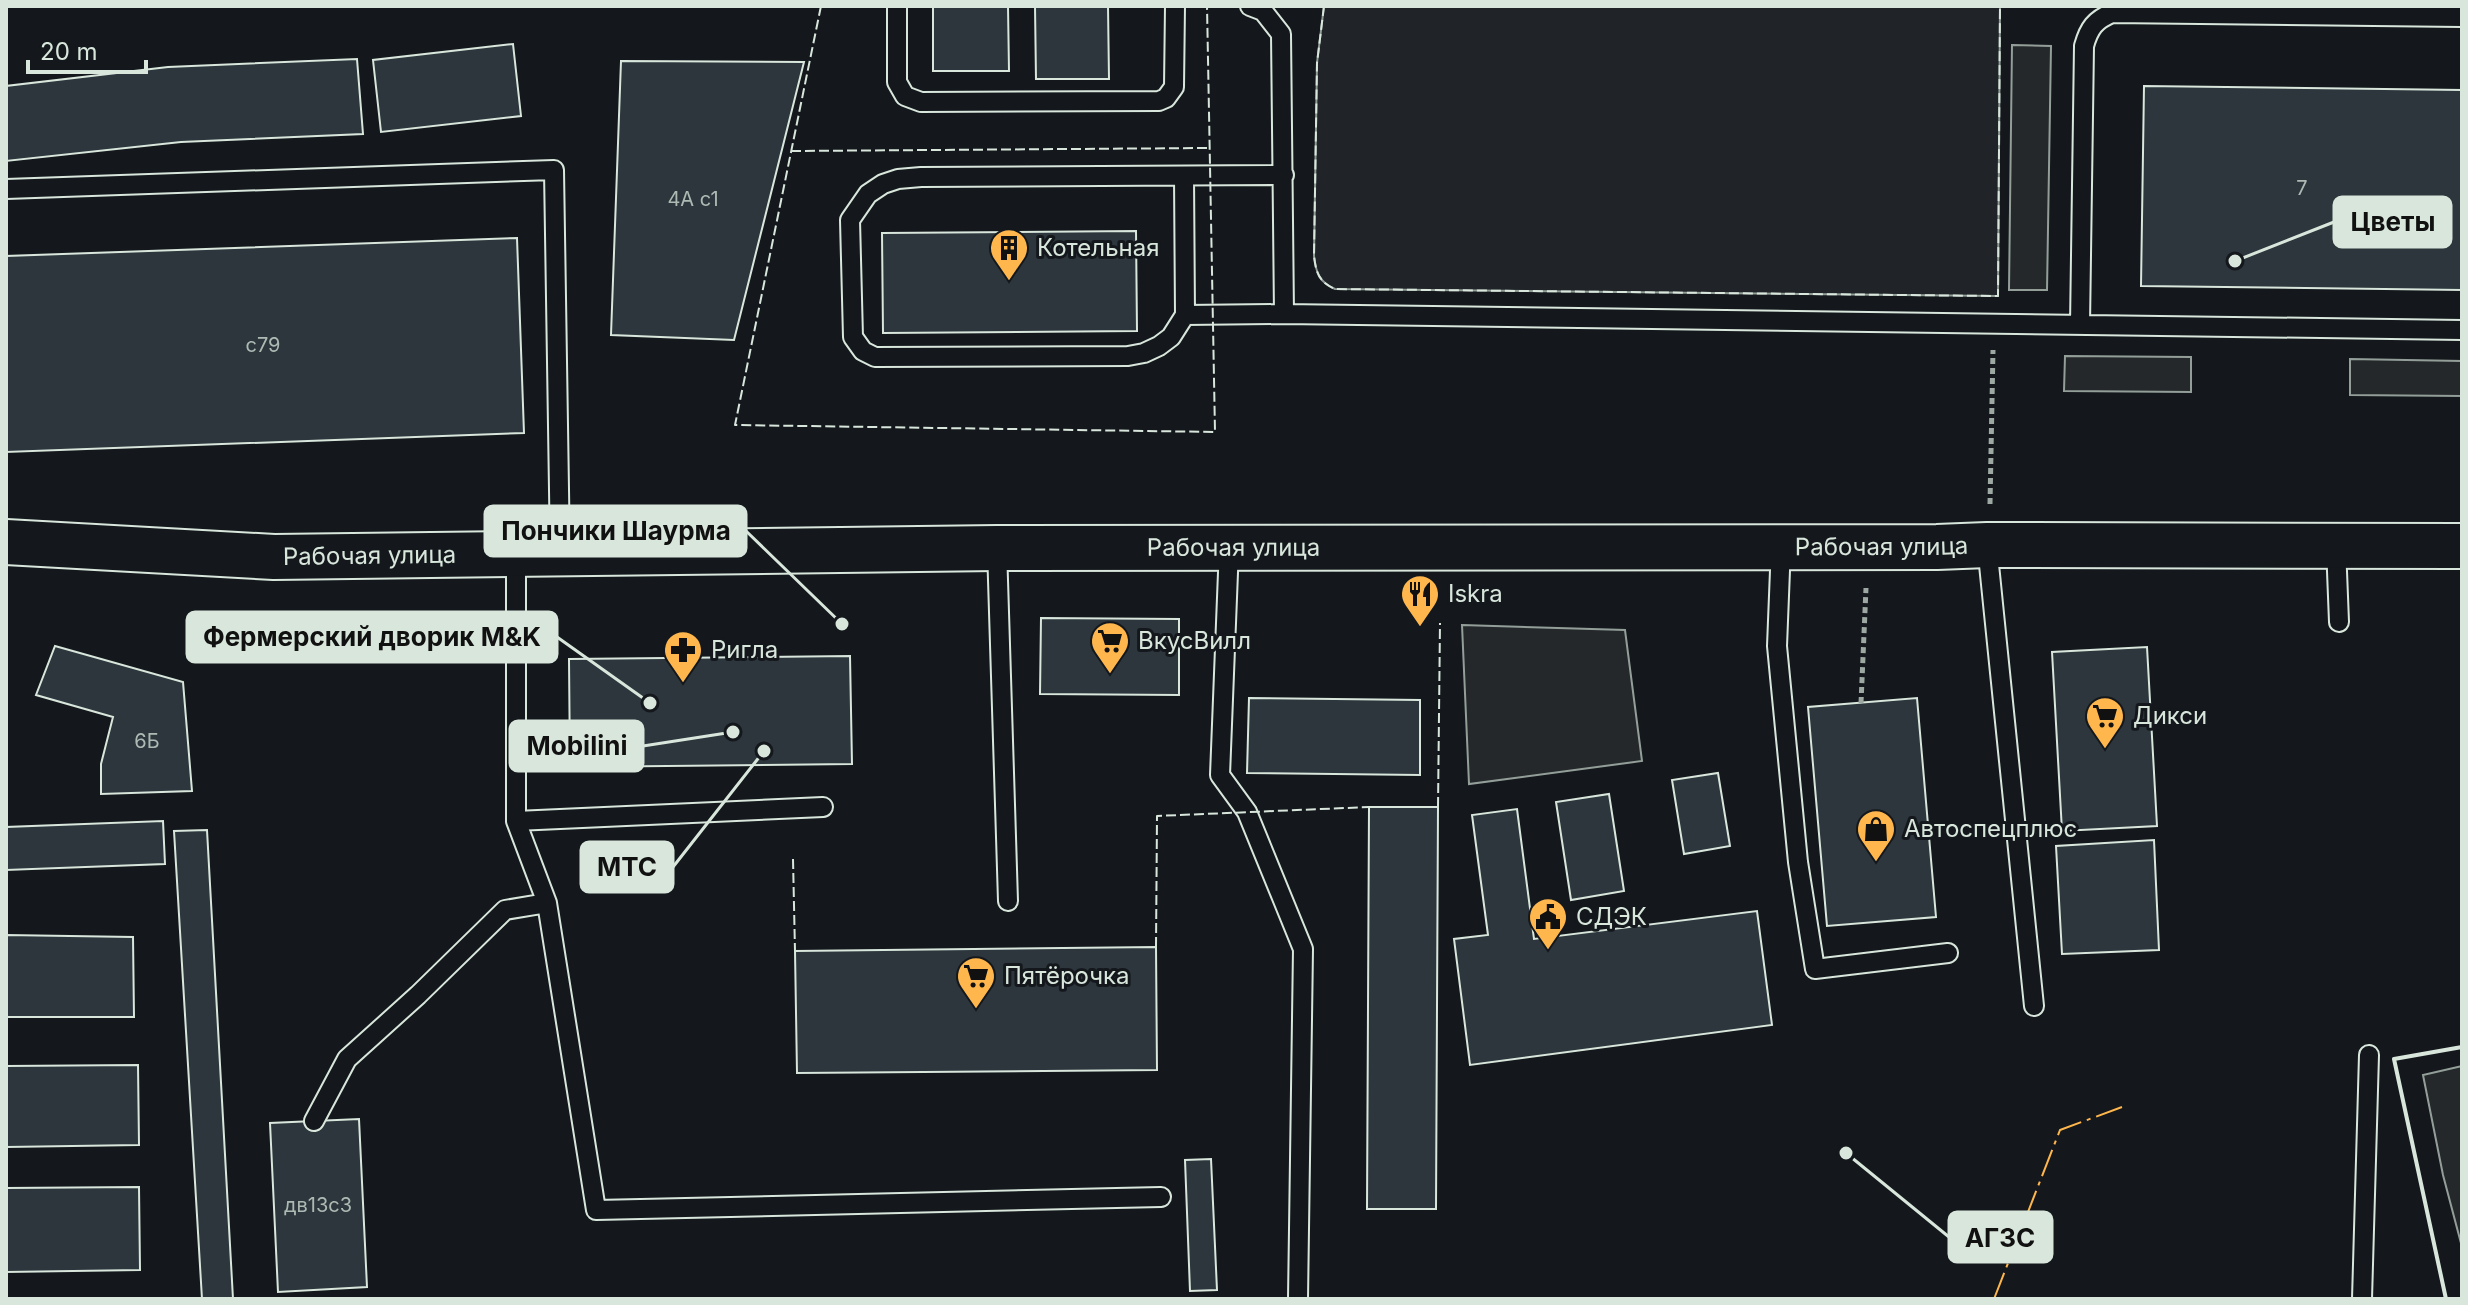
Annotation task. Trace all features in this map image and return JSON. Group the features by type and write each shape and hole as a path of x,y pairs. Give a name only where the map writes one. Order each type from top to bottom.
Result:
{"street":[{"name":"Рабочая улица","path":"6,542 274,557 997,548 1937,547 1988,529 2336,546 2462,546"}],"lane":[{"path":"897,6 897,82 900,91 912,100 936,102 1159,101 1166,98 1174,87 1175,6"},
{"path":"1250,6 1263,11 1281,34 1284,314"},
{"path":"2080,325 2084,46 2088,33 2101,17 2140,10 2462,17"},
{"path":"6,189 554,170 560,553"},
{"path":"1184,176 1185,315 1171,337 1159,346 1128,356 875,357 863,351 853,337 850,220 868,194 883,184 898,179 1184,176 1284,175"},
{"path":"1185,315 2462,330"},
{"path":"1988,529 2034,1006"},
{"path":"1781,545 1777,646 1798,862 1815,969 1948,953"},
{"path":"2336,546 2339,622"},
{"path":"1229,547 1220,775 1247,812 1303,949 1298,1299"},
{"path":"997,548 1008,901"},
{"path":"516,553 516,821 547,903 596,1210 1161,1197"},
{"path":"516,821 823,807"},
{"path":"314,1121 347,1059 505,910 547,903"},
{"path":"2362,1299 2369,1055"}],"path":[{"path":"1988,529 1994,324"},
{"path":"1861,703 1866,577"}],"shaded area":[{"path":"1324,6 2000,6 1998,296 1335,289 1319,276 1314,256 1317,63"},
{"path":"2012,45 2051,46 2047,290 2009,290"},
{"path":"2065,356 2191,357 2191,392 2064,391"},
{"path":"2350,359 2462,361 2462,396 2350,395"},
{"path":"1462,625 1625,630 1642,761 1469,784"},
{"path":"2462,1066 2462,1247 2443,1175 2423,1075"}],"building":[{"path":"933,6 1008,6 1009,71 933,71"},
{"path":"1035,6 1108,6 1109,79 1036,79"},
{"path":"513,44 521,116 381,132 373,60"},
{"path":"357,59 363,134 181,142 6,161 6,86 168,67"},
{"path":"621,61 804,62 734,340 611,335"},
{"path":"2144,86 2462,90 2462,290 2141,286"},
{"name":"Котельная","path":"1136,231 1137,331 883,333 882,233"},
{"path":"517,238 524,433 6,452 6,256"},
{"name":"ВкусВилл","path":"1041,618 1179,619 1179,695 1040,694"},
{"path":"55,646 183,682 192,791 101,794 101,764 113,717 36,695"},
{"name":"Дикси","path":"2147,647 2157,826 2062,831 2052,652"},
{"path":"850,656 852,764 570,767 569,659"},
{"path":"1249,698 1420,700 1420,775 1247,773"},
{"name":"Автоспецплюс","path":"1917,698 1936,917 1827,926 1808,707"},
{"path":"1718,773 1730,846 1684,854 1672,780"},
{"path":"1609,794 1624,891 1571,900 1556,802"},
{"path":"1369,807 1438,807 1436,1209 1367,1209"},
{"path":"1517,809 1534,939 1757,911 1772,1025 1470,1065 1454,939 1488,935 1472,815"},
{"path":"163,821 165,864 6,870 6,827"},
{"path":"207,830 233,1299 202,1299 174,831"},
{"path":"2154,840 2159,950 2062,954 2056,846"},
{"path":"6,935 133,937 134,1017 6,1017"},
{"name":"Пятёрочка","path":"1156,947 1157,1070 797,1073 795,951"},
{"path":"138,1065 139,1145 6,1147 6,1066"},
{"path":"359,1119 367,1287 278,1292 270,1123"},
{"path":"1211,1159 1217,1290 1190,1291 1185,1160"},
{"path":"139,1187 140,1270 6,1272 6,1188"}],"fence":[{"path":"821,6 735,425 1215,432 1207,6"},
{"path":"1324,6 1317,63 1314,256 1319,276 1335,289 1998,296 2000,6"},
{"path":"791,151 1210,148"},
{"path":"1438,807 1440,623"},
{"path":"1156,947 1157,816 1369,807"},
{"path":"793,859 795,951"}],"wall":[{"path":"2462,620 2462,627"},
{"path":"2446,1299 2394,1059 2462,1047"}],"power":[{"path":"1994,1299 2060,1130 2122,1107"}],"place":[{"name":"Цветы","path":"2235,261"},
{"name":"Котельная","path":"1009,282"},
{"name":"Пончики Шаурма","path":"842,624"},
{"name":"Iskra","path":"1420,628"},
{"name":"ВкусВилл","path":"1110,675"},
{"name":"Ригла","path":"683,684"},
{"name":"Фермерский дворик М&K","path":"650,703"},
{"name":"Mobilini","path":"733,732"},
{"name":"Дикси","path":"2105,750"},
{"name":"МТС","path":"764,751"},
{"name":"Автоспецплюс","path":"1876,863"},
{"name":"СДЭК","path":"1548,951"},
{"name":"Пятёрочка","path":"976,1010"},
{"name":"АГЗС","path":"1846,1153"}]}
